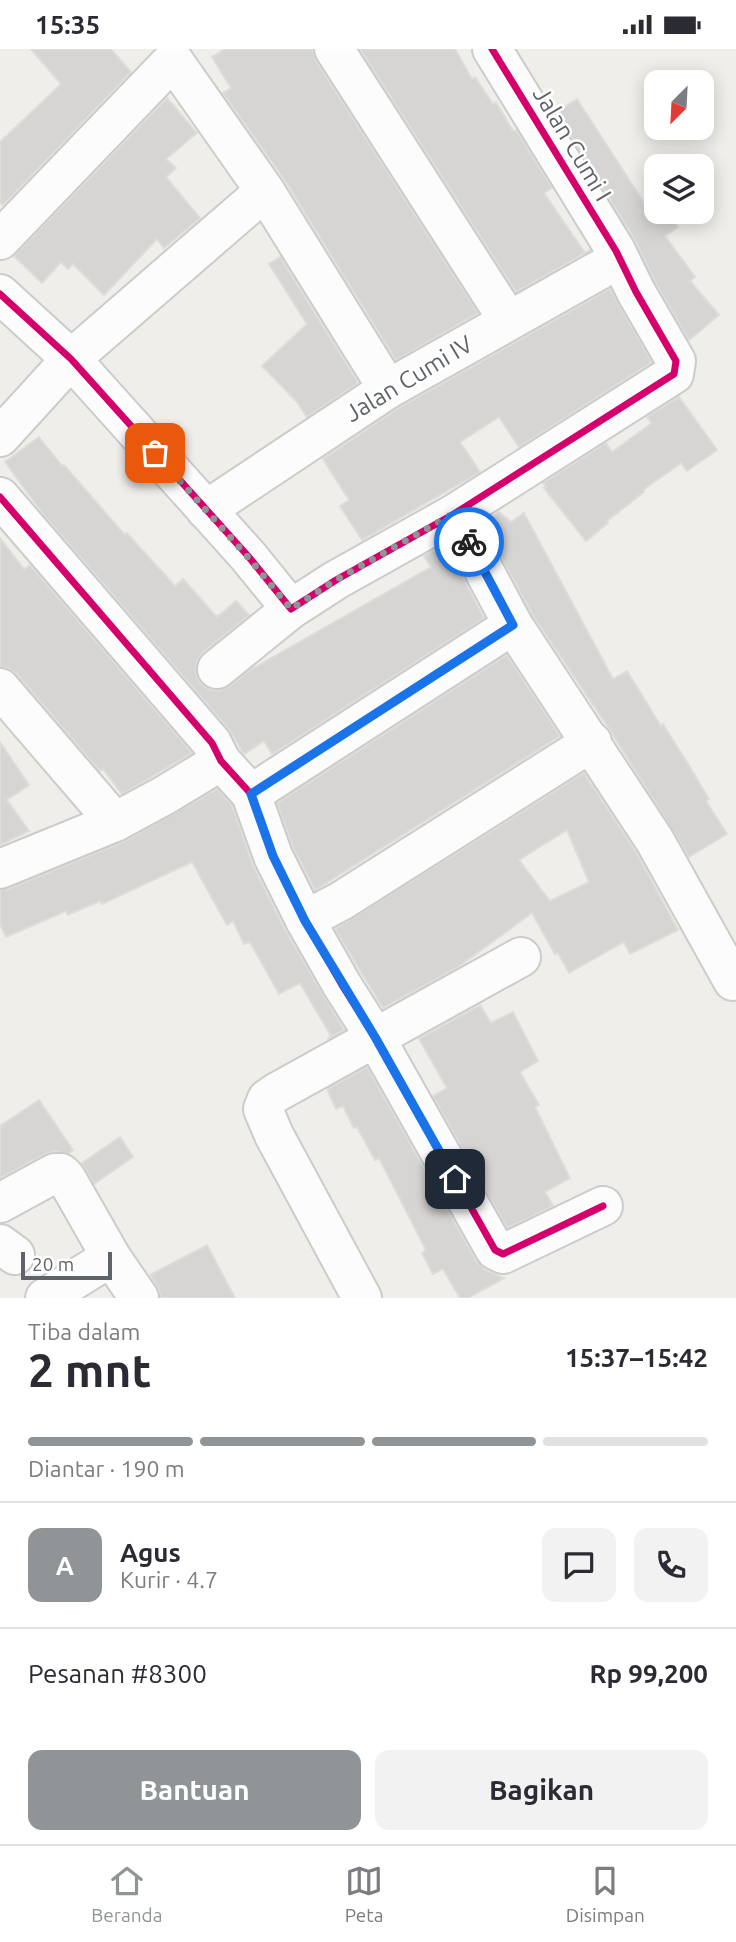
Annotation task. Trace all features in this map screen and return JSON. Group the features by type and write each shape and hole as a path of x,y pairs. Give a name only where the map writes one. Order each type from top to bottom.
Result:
{"street":[{"path":"334,49 508,320"},
{"name":"Jalan Cumi I","path":"217,669 291,609 336,580 453,514 674,374 676,361 619,259 492,49"},
{"path":"0,240 174,53 265,191 388,389"},
{"path":"0,437 71,359 265,191"},
{"name":"Jalan Cumi IV","path":"206,510 388,389 619,259"},
{"path":"0,293 71,359 291,609"},
{"path":"0,497 212,743 220,761 251,794 273,856 305,921 375,1037 495,1250 500,1254 603,1206"},
{"path":"453,514 513,625 655,841 733,981"},
{"path":"251,794 513,625"},
{"path":"0,688 115,822"},
{"path":"305,921 592,742"},
{"path":"0,869 115,822 220,761"},
{"path":"362,1298 262,1108 267,1099 277,1093 522,957"},
{"path":"0,1202 55,1173 61,1173 139,1298"},
{"path":"45,1298 111,1257"}],"building":[{"path":"31,49 111,49 131,72 3,205 0,202 0,142 61,84"},
{"path":"225,49 312,49 316,61 478,313 396,360 284,179 223,93 231,88 212,57"},
{"path":"360,49 455,49 472,79 475,77 493,104 496,102 513,131 516,130 552,188 544,193 585,253 516,292"},
{"path":"167,98 197,133 166,159 176,168 166,177 200,218 164,248 157,239 104,295 73,264 68,269 61,262 42,283 14,256"},
{"path":"577,99 644,203 644,224 676,224 678,227 665,236 695,277 690,281 719,315 689,340 655,282 635,240 556,112"},
{"path":"280,257 358,383 307,417 297,402 262,366 307,324 269,264"},
{"path":"610,289 652,362 519,447 499,417 460,442 480,472 362,540 340,506 349,500 323,459 399,408"},
{"path":"679,397 717,450 687,471 681,463 643,490 644,492 586,541 544,488 546,487 543,483 606,443 612,452 652,423 647,417"},
{"path":"39,437 62,466 64,465 125,535 127,533 175,586 183,579 217,617 236,601 249,615 203,652 197,661 196,673 200,683 209,689 220,691 230,686 252,669 431,567 424,556 443,545 454,560 484,618 272,754 264,741 244,754 229,729 43,514 5,462"},
{"path":"499,512 511,522 524,513 613,679 627,671 691,769 709,799 706,801 727,834 689,857 610,730 532,614 484,524"},
{"path":"0,538 24,569 30,565 192,753 122,794 103,769 100,771 17,674 8,668 0,667"},
{"path":"507,655 560,736 315,890 293,847 277,803"},
{"path":"0,742 29,785 7,800 29,831 0,845"},
{"path":"584,773 636,852 678,930 630,954 624,942 569,973 532,913 458,967 383,1008 335,929","holes":["567,830 589,882 550,901 519,860"]},
{"path":"217,789 232,805 253,866 285,930 344,1030 327,1039 331,1036 300,983 279,994 250,942 244,944 233,921 227,925 192,862 102,904 100,901 68,915 66,911 6,937 0,924 0,890 123,842"},
{"path":"480,1005 491,1023 513,1012 538,1061 520,1072 539,1105 535,1107 570,1178 545,1192 553,1206 507,1228 433,1096 447,1088 419,1039"},
{"path":"367,1067 476,1261 485,1270 504,1278 468,1298 460,1298 443,1269 433,1274 422,1253 426,1250 379,1158 375,1160 343,1106 336,1109 327,1089"},
{"path":"39,1100 73,1150 68,1154 55,1151 45,1154 0,1178 0,1126"},
{"path":"120,1137 133,1157 94,1184 82,1163"},
{"path":"207,1245 235,1298 161,1298 150,1275"}],"cycle path":[{"path":"0,294 71,359 248,556 291,609 336,580 454,514 674,374 676,361 616,251 492,49"},
{"path":"0,497 212,743 221,761 251,794 273,856 305,920 375,1037 495,1250 503,1254 603,1206"}],"way so far":[{"path":"155,453 291,609 336,580 453,514 469,542"}],"route":[{"path":"455,1179 375,1037 305,921 273,856 251,794 513,625 469,542"}]}
